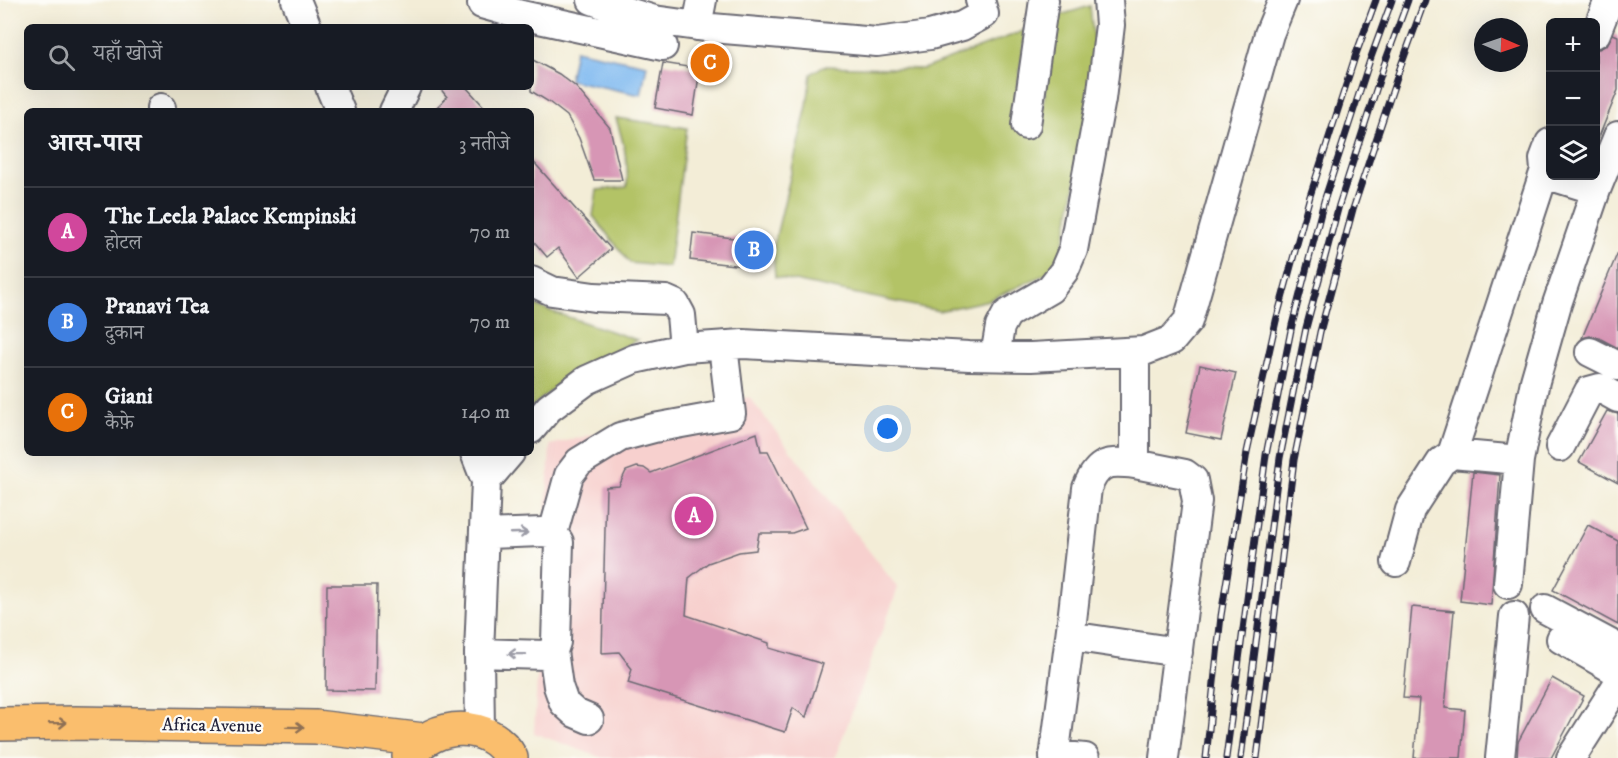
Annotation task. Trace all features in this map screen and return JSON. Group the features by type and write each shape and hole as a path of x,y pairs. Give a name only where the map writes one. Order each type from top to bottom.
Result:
{"main road":[{"name":"Africa Avenue","path":"0,724 316,727 416,749"},
{"path":"416,749 442,731 461,728 480,732 496,740 514,756"}],"street":[{"path":"296,0 306,24"},
{"path":"592,0 654,20 700,13 877,42 930,35 962,26 988,5"},
{"path":"1026,124 1044,0"},
{"path":"994,356 1000,327 1007,314 1050,289 1064,271 1073,250 1101,99 1110,25 1108,0"},
{"path":"534,426 549,408 587,380 634,359 684,348 743,344 1031,357 1144,351 1172,340 1188,321 1269,34 1283,0"},
{"path":"1600,23 1609,0"},
{"path":"481,8 663,46"},
{"path":"331,90 339,108"},
{"path":"396,108 404,90"},
{"path":"1509,584 1519,460 1535,381 1557,304 1596,190 1618,136"},
{"path":"1396,562 1410,510 1441,462 1452,454 1546,162"},
{"path":"1564,180 1596,190"},
{"path":"534,282 552,291 594,297 666,300 675,304 681,315 684,348"},
{"path":"553,533 569,475 579,462 620,437 654,428 730,414 723,346"},
{"path":"1135,352 1136,464"},
{"path":"1590,352 1618,366"},
{"path":"1560,447 1589,391 1600,388 1618,398"},
{"path":"1452,454 1519,460"},
{"path":"476,456 486,481 479,653 480,732"},
{"path":"486,481 507,456"},
{"path":"1085,758 1054,756 1087,488 1092,476 1103,464 1115,462 1185,474 1193,480 1196,490 1197,501 1164,758"},
{"path":"485,534 553,533 560,542 556,642 553,651 558,686 564,703 575,713 589,718"},
{"path":"1545,609 1618,648"},
{"path":"1500,758 1514,616"},
{"path":"1070,636 1178,652"},
{"path":"1561,639 1618,672"},
{"path":"479,653 546,655 553,651"},
{"path":"1571,758 1618,684"}],"shaded area":[{"path":"749,397 898,588 835,758 602,758 534,733 550,445"}],"green space":[{"path":"1090,6 1097,72 1059,268 989,300 939,311 775,277 773,249 807,106 811,74 823,66 923,69 1026,30 1012,127 1039,132 1057,16"},
{"path":"616,118 687,128 669,267 630,263 593,216 597,190 627,187 626,160"},
{"path":"534,304 637,340 566,377 534,405"}],"water":[{"path":"575,50 647,65 641,95 569,80"}],"building":[{"path":"1613,34 1618,36 1618,90 1600,134 1600,48 1607,45"},
{"path":"534,61 559,74 576,87 610,128 622,180 594,180 579,138 567,116 531,91 534,90"},
{"path":"663,63 700,69 693,115 655,108"},
{"path":"441,90 469,90 485,108 436,108 447,97"},
{"path":"534,162 611,249 579,277 558,248 547,257 534,242"},
{"path":"693,233 765,242 761,268 690,260"},
{"path":"1618,252 1618,348 1597,337 1582,338"},
{"path":"1200,365 1236,373 1221,440 1186,433"},
{"path":"1607,411 1618,414 1618,483 1579,462"},
{"path":"757,433 761,451 768,451 806,528 792,533 759,533 756,550 739,552 708,563 689,578 686,615 769,643 769,648 823,664 806,717 793,708 785,732 628,683 632,669 619,652 602,653 606,487 619,486 626,471 637,467 644,468 651,473"},
{"path":"1473,472 1500,475 1491,605 1460,601"},
{"path":"1588,525 1618,541 1618,625 1553,590"},
{"path":"327,585 377,585 375,691 326,690"},
{"path":"1412,607 1454,611 1445,708 1465,710 1461,758 1414,758 1419,699 1403,698"},
{"path":"1552,678 1584,696 1551,758 1517,758 1518,742"}],"railway":[{"path":"1206,758 1221,616 1247,452 1276,321 1310,196 1376,0"},
{"path":"1226,758 1266,455 1292,325 1324,201 1392,0"},
{"path":"1241,758 1280,458 1306,328 1339,205 1384,65 1408,0"},
{"path":"1257,758 1294,460 1320,332 1353,209 1425,0"}],"place":[{"name":"Giani","path":"710,63"},
{"name":"Pranavi Tea","path":"754,250"},
{"name":"The Leela Palace Kempinski","path":"694,516"}]}
